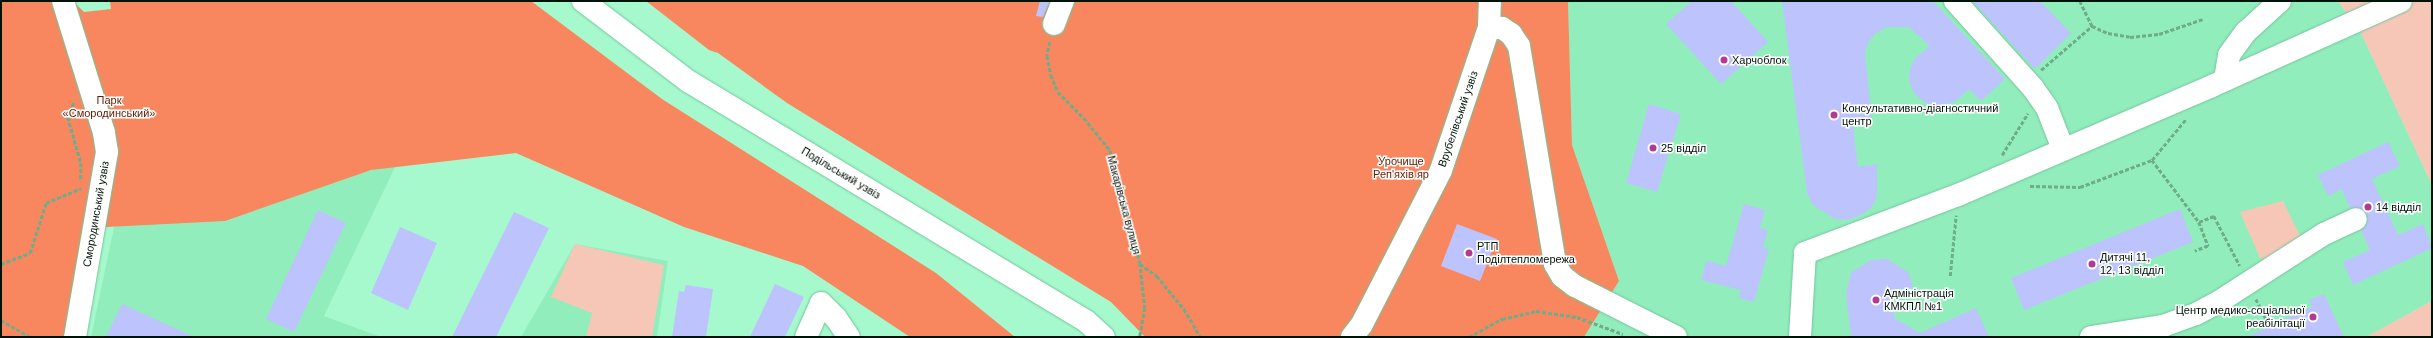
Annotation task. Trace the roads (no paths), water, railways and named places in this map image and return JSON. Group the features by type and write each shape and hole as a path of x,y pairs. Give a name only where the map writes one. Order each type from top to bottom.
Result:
{"street":[{"name":"Смородинський узвіз","path":"63,1 104,133 107,152 75,337"},
{"name":"Подільський узвіз","path":"584,1 688,81 1086,321 1104,337"},
{"path":"1054,24 1063,1"},
{"name":"Врубелівський узвіз","path":"1352,337 1362,324 1441,170 1489,27 1490,1"},
{"path":"1955,1 2038,96 2055,125 2063,149"},
{"path":"2225,80 2229,55 2246,32 2280,1"},
{"path":"1800,337 1805,253 1958,195 2225,80 2401,1"},
{"path":"1489,27 1502,28 1511,34 1519,46 1555,264 1562,276 1575,286 1676,337"},
{"path":"2092,337 2163,326 2214,304 2324,234 2356,219"},
{"path":"806,337 821,304 836,318 849,337"}],"place":[{"name":"Харчоблок","path":"1724,60"},
{"name":"Консультативно-діагностичний центр","path":"1834,115"},
{"name":"25 відділ","path":"1653,148"},
{"name":"14 відділ","path":"2368,207"},
{"name":"РТП Поділтепломережа","path":"1469,253"},
{"name":"Дитячі 11, 12, 13 відділ","path":"2092,264"},
{"name":"Адміністрація КМКПЛ №1","path":"1876,300"},
{"name":"Центр медико-соціальної реабілітації","path":"2313,317"}],"park label":[{"name":"Парк «Смородинський»","path":"109,107"},
{"name":"Урочище Реп'яхів яр","path":"1401,168"}]}
